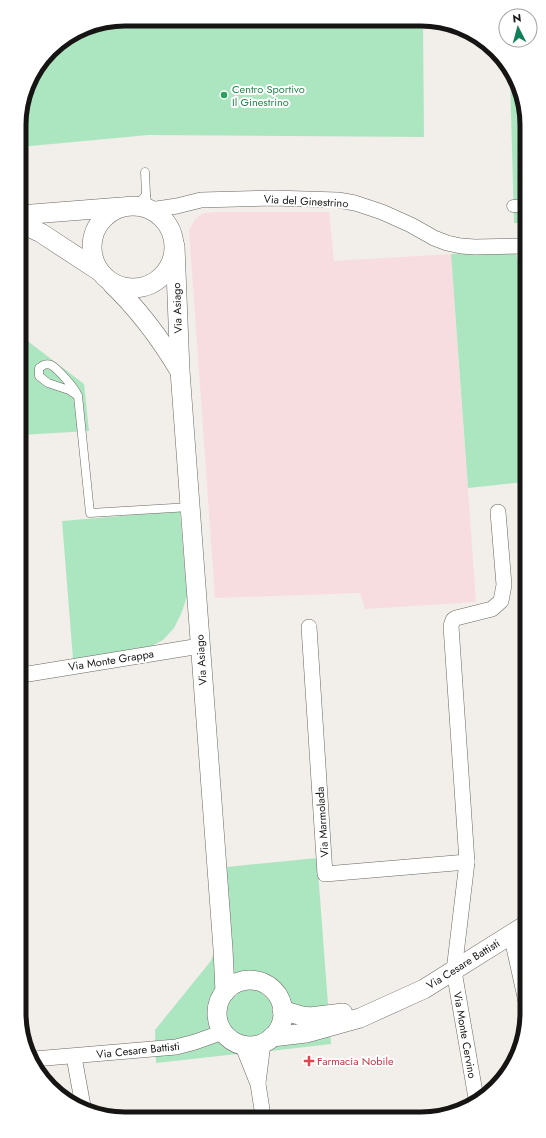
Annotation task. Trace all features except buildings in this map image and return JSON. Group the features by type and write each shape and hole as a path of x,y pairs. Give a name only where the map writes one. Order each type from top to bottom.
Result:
{"street":[{"name":"Via del Ginestrino","path":"26,215 151,207 201,200 338,200 350,202 382,212 447,243 475,247 520,246"},
{"path":"26,226 41,233 105,277 122,288 140,288 153,284 160,279 170,267 173,260 175,246 172,232 151,207 113,212 103,219 97,226 92,241 93,258 105,277"},
{"name":"Via Asiago","path":"175,246 180,371 223,949 224,992"},
{"name":"Via Asiago","path":"105,277 145,319 162,342 180,371"},
{"path":"454,971 467,862 451,626 453,620 459,616 492,609 502,601 504,585 498,512"},
{"name":"Via Marmolada","path":"308,627 325,874 467,862"},
{"name":"Via Monte Grappa","path":"26,674 200,646"},
{"name":"Via Cesare Battisti","path":"267,1040 311,1032 360,1018 399,1001 424,989 519,930"},
{"path":"223,949 250,980"},
{"name":"Via Monte Cervino","path":"454,971 476,1096"},
{"path":"250,980 260,982 273,989 280,999 282,1010 280,1025 267,1040 254,1045 242,1044 229,1038 223,1032 219,1024 217,1012 224,992 235,984 250,980"},
{"name":"Via Cesare Battisti","path":"282,1010 305,1017 318,1016 399,1001"},
{"name":"Via Cesare Battisti","path":"37,1059 74,1057 181,1046 223,1032"},
{"path":"258,1084 267,1040"},
{"path":"242,1044 258,1084 262,1112"},
{"path":"74,1057 82,1103"}],"lane":[{"path":"145,172 151,207"},
{"path":"78,396 69,390 44,381 39,376 39,368 47,364 54,367 74,387 78,396 90,513 190,507"}],"shaded area":[{"path":"329,212 334,261 451,254 476,602 365,609 360,593 215,598 189,230 199,216 204,213"}],"green space":[{"name":"Centro Sportivo Il Ginestrino","path":"118,26 423,26 424,137 148,135 26,146 26,118 29,99 39,75 55,55 75,39 93,31"},
{"path":"510,83 517,99 520,125 520,223 514,223"},
{"path":"516,251 520,273 520,483 468,488 451,254"},
{"path":"26,340 84,384 89,431 26,435"},
{"path":"180,511 187,597 174,628 163,640 148,648 73,659 62,521"},
{"path":"317,858 331,1044 262,1052 257,1083 246,1053 156,1063 155,1030 210,962 222,937 217,868"}],"place":[{"name":"Centro Sportivo Il Ginestrino","path":"224,95"},
{"name":"Farmacia Nobile","path":"309,1061"}]}
